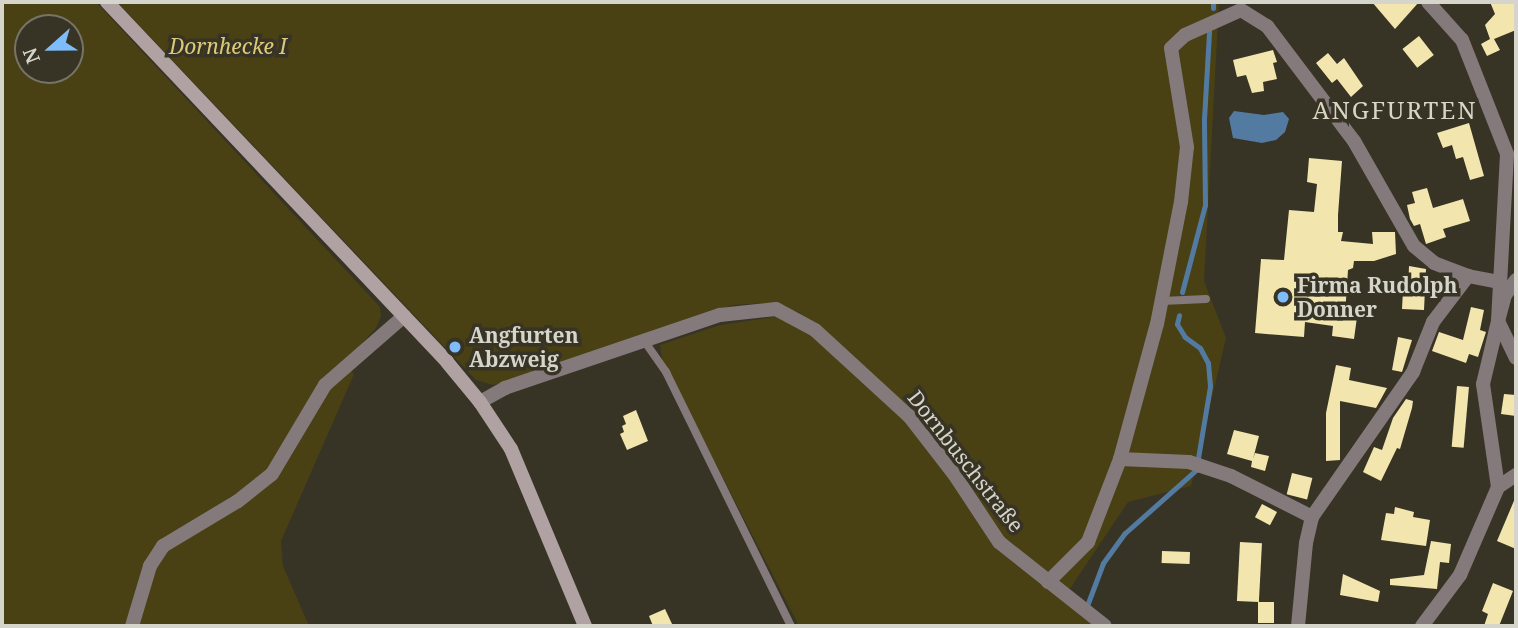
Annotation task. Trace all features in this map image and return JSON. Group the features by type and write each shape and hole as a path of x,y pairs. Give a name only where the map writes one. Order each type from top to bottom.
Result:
{"main road":[{"path":"107,2 404,316 480,402 511,449 585,626"}],"street":[{"path":"1428,2 1462,40 1512,150 1498,282 1498,321 1516,358"},
{"path":"1048,582 1088,542 1120,459 1162,301 1181,202 1187,147 1171,48 1185,35 1241,10 1267,26 1354,141 1414,246 1434,263 1468,276 1498,282"},
{"path":"1298,626 1306,543 1312,517 1413,372 1433,322 1468,276"},
{"path":"1422,626 1460,575 1498,487 1483,384 1505,295 1511,283 1516,280"},
{"name":"Dornbuschstraße","path":"480,402 505,388 720,315 776,309 815,330 909,416 954,474 999,542 1105,626"},
{"path":"132,626 150,566 163,546 238,501 272,474 325,386 404,316"},
{"path":"1120,459 1189,462 1231,476 1312,517"},
{"path":"1498,487 1516,475"}],"lane":[{"path":"1162,301 1206,299"},
{"path":"645,342 666,372 791,626"}],"green space":[{"path":"2,2 96,2 380,307 381,316 376,328 344,363 354,374 281,541 283,566 309,626 2,626"},
{"name":"Dornhecke I","path":"117,2 1219,2 1204,281 1226,338 1191,486 1128,502 1063,599 1095,626 799,626 662,359 660,345 720,325 801,313 764,303 733,305 509,381 493,385 476,380"}],"water":[{"path":"1234,111 1264,115 1283,112 1289,119 1285,132 1276,140 1262,143 1233,138 1229,118"}],"building":[{"path":"1372,2 1419,2 1395,29"},
{"path":"1490,2 1516,2 1516,30 1494,39 1500,50 1487,56 1481,44 1490,39 1485,25 1495,14"},
{"path":"1419,36 1434,55 1417,68 1402,49"},
{"path":"1273,50 1277,62 1273,63 1277,79 1263,82 1264,91 1252,93 1246,75 1237,77 1233,60"},
{"path":"1328,53 1337,64 1344,58 1363,86 1351,97 1337,79 1332,83 1316,63"},
{"path":"1469,123 1484,176 1470,180 1463,157 1456,159 1452,145 1443,148 1437,133"},
{"path":"1309,158 1342,161 1338,215 1338,232 1343,232 1341,241 1373,244 1372,232 1395,232 1396,254 1374,261 1354,261 1353,268 1348,270 1345,315 1357,317 1354,339 1332,336 1333,326 1305,322 1304,337 1255,333 1261,259 1284,260 1289,210 1314,212 1317,184 1307,182"},
{"path":"1427,188 1433,208 1463,199 1470,221 1443,229 1446,237 1426,244 1420,224 1414,226 1410,219 1407,205 1415,203 1412,192"},
{"path":"1409,266 1426,269 1424,310 1402,309 1403,290 1408,290"},
{"path":"1471,307 1484,310 1480,330 1486,332 1478,357 1469,354 1466,363 1432,351 1439,332 1463,340"},
{"path":"1398,337 1412,340 1402,372 1392,370"},
{"path":"1336,365 1351,368 1349,380 1387,388 1376,408 1340,401 1340,460 1326,461 1326,413"},
{"path":"1457,386 1469,387 1464,448 1452,447"},
{"path":"1504,394 1516,395 1516,416 1501,414"},
{"path":"1406,399 1413,401 1400,449 1397,448 1381,481 1363,472 1374,447 1382,450 1393,418"},
{"path":"636,410 648,441 627,450 620,434 624,432 622,426 626,424 623,416"},
{"path":"1234,430 1259,436 1253,459 1255,453 1269,456 1265,471 1251,467 1252,461 1227,454"},
{"path":"1292,473 1312,478 1307,499 1287,494"},
{"path":"1516,496 1516,549 1497,541"},
{"path":"1262,504 1277,512 1270,525 1255,517"},
{"path":"1395,507 1414,512 1413,517 1430,520 1426,546 1381,540 1386,513 1394,514"},
{"path":"1431,541 1451,544 1449,563 1440,562 1437,589 1390,585 1390,579 1424,575"},
{"path":"1240,542 1262,543 1259,602 1237,601"},
{"path":"1162,551 1190,552 1190,564 1162,563"},
{"path":"1343,574 1380,591 1378,602 1340,595"},
{"path":"1493,583 1513,591 1499,626 1484,626 1488,614 1482,611"},
{"path":"1258,602 1274,602 1274,623 1258,623"},
{"path":"665,609 673,626 653,626 649,616"}],"waterway":[{"path":"1213,2 1213,8"},
{"path":"1182,292 1205,205 1204,119 1209,31"},
{"path":"1088,603 1103,563 1125,533 1196,470 1210,386 1208,363 1200,348 1185,337 1177,324 1179,315"}],"place":[{"name":"Firma Rudolph Donner","path":"1283,297"},
{"name":"Angfurten Abzweig","path":"455,347"}],"district":[{"name":"ANGFURTEN","path":"1395,110"}]}
